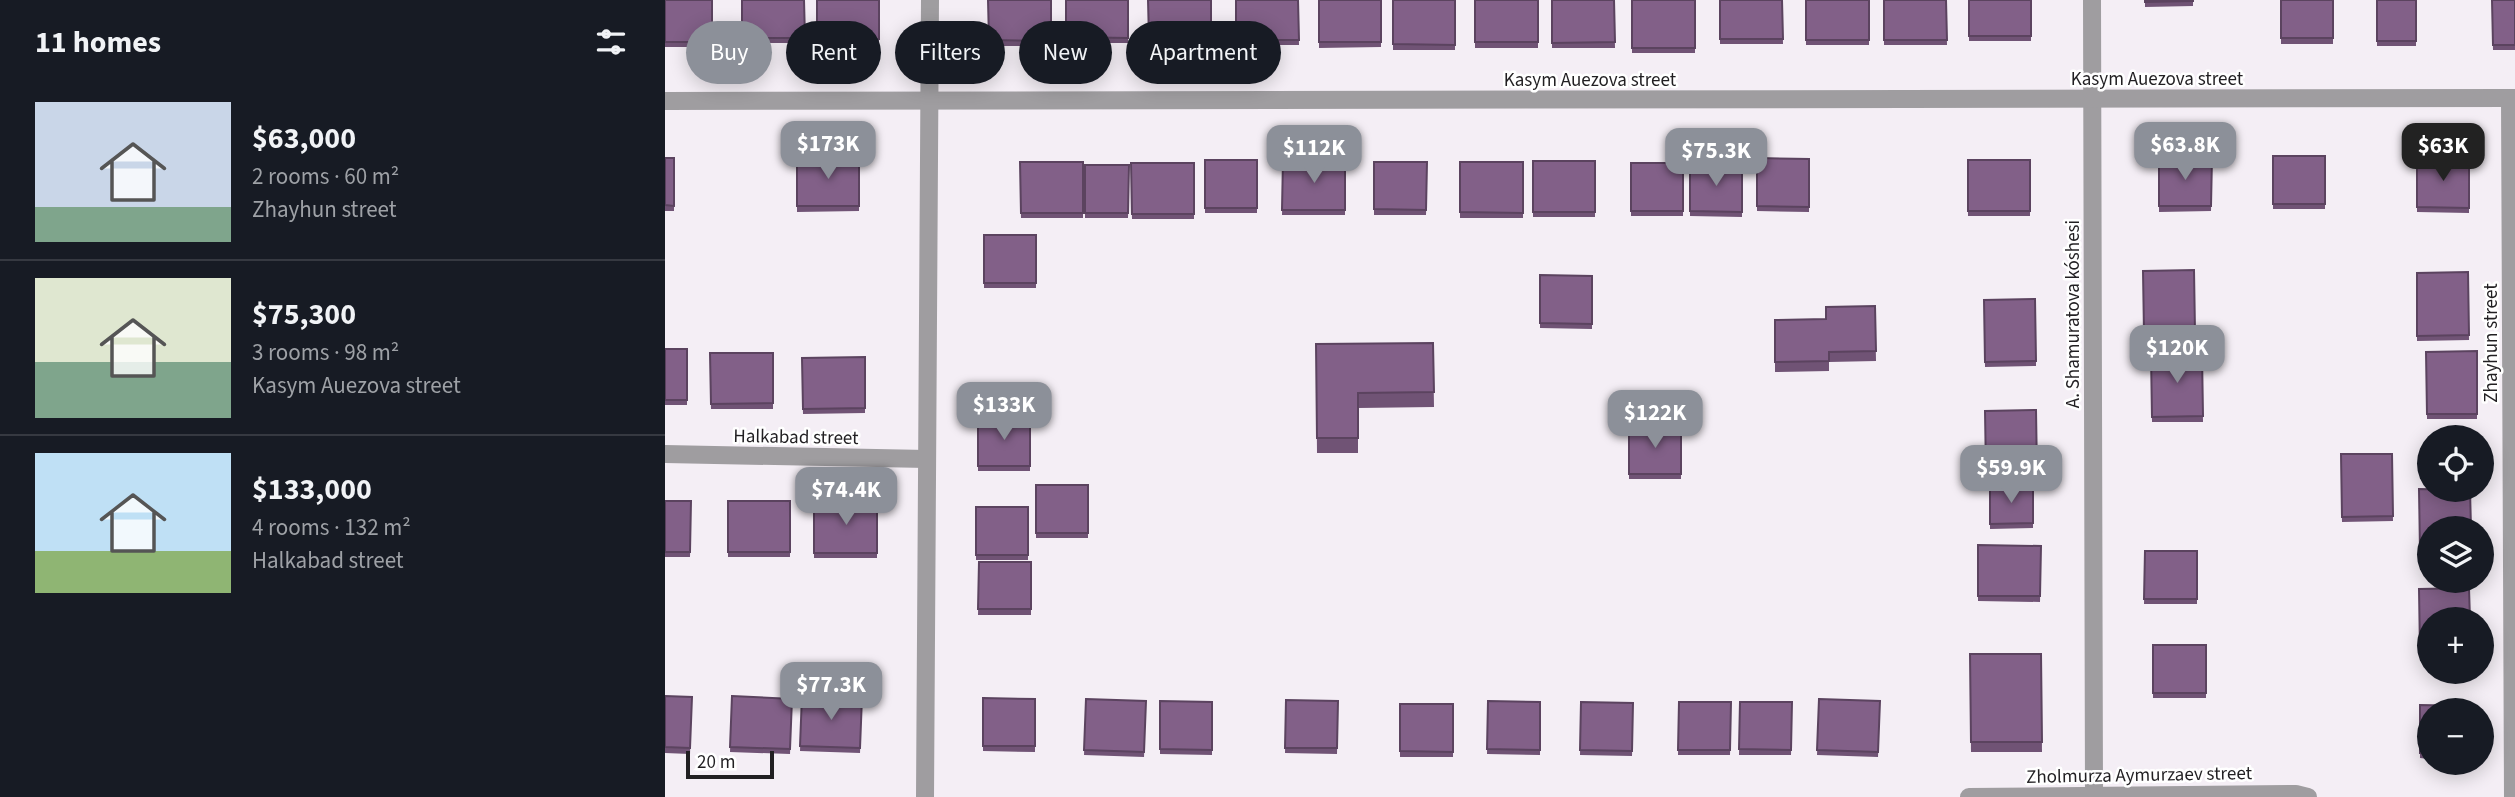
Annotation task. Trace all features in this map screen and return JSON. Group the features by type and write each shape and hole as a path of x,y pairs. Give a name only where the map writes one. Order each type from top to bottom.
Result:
{"street":[{"path":"925,797 930,0"},
{"name":"A. Shamuratova kóshesi","path":"2092,0 2094,796"},
{"name":"Kasym Auezova street","path":"665,101 2513,98"},
{"name":"Zhayhun street","path":"2513,98 2513,797"},
{"name":"Halkabad street","path":"665,454 927,459"},
{"name":"Zholmurza Aymurzaev street","path":"1969,797 2296,793 2308,797"}],"building":[{"path":"665,0 712,0 712,21 686,21 686,42 665,42"},
{"path":"742,0 804,0 805,21 786,21 786,38 772,38 772,21 742,21"},
{"path":"817,0 879,0 879,21 817,21"},
{"path":"988,0 1051,0 1051,21 1019,21 1019,40 1005,40 1005,21 989,21"},
{"path":"1066,0 1128,0 1126,38 1112,38 1112,21 1066,21"},
{"path":"1148,0 1211,0 1211,21 1149,21"},
{"path":"1236,0 1298,0 1299,40 1281,40 1281,21 1236,21"},
{"path":"1319,0 1381,0 1381,42 1319,42"},
{"path":"1393,0 1455,0 1455,45 1393,44"},
{"path":"1475,0 1538,0 1538,42 1475,42"},
{"path":"1552,0 1614,0 1615,42 1552,43"},
{"path":"1632,0 1695,0 1695,48 1632,48"},
{"path":"1720,0 1782,0 1783,39 1720,39"},
{"path":"1806,0 1869,0 1869,40 1806,40"},
{"path":"1884,0 1946,0 1947,40 1884,40"},
{"path":"1969,0 2031,0 2031,36 1969,36"},
{"path":"2193,0 2193,1 2145,2"},
{"path":"2281,0 2333,0 2333,38 2281,38"},
{"path":"2377,0 2416,0 2416,41 2377,41"},
{"path":"2492,0 2515,0 2515,45 2493,45"},
{"path":"859,155 859,206 797,206 797,156"},
{"path":"2273,156 2325,156 2325,204 2273,204"},
{"path":"665,158 674,158 674,206 665,205"},
{"path":"1757,158 1809,159 1809,207 1757,206"},
{"path":"2159,158 2212,158 2211,206 2159,206"},
{"path":"1283,159 1345,159 1345,210 1282,210"},
{"path":"2417,159 2469,160 2469,208 2417,207"},
{"path":"1205,160 1257,160 1257,208 1205,208"},
{"path":"1968,160 2030,160 2030,211 1968,211"},
{"path":"1533,161 1595,161 1595,212 1533,212"},
{"path":"1020,162 1083,162 1083,213 1021,213"},
{"path":"1374,162 1427,162 1426,210 1374,209"},
{"path":"1460,162 1523,162 1523,213 1460,212"},
{"path":"1131,163 1194,163 1194,214 1132,214"},
{"path":"1631,163 1683,163 1683,211 1631,211"},
{"path":"1690,163 1742,164 1742,212 1690,211"},
{"path":"1085,165 1129,165 1128,213 1085,213"},
{"path":"984,235 1036,235 1036,283 984,283"},
{"path":"2194,270 2195,332 2144,333 2143,271"},
{"path":"2468,272 2469,335 2417,336 2417,273"},
{"path":"1540,275 1592,276 1592,324 1540,323"},
{"path":"2035,299 2036,361 1985,362 1984,300"},
{"path":"1875,306 1876,351 1829,352 1829,361 1775,362 1775,320 1826,319 1826,307"},
{"path":"1433,343 1434,392 1358,393 1358,438 1317,438 1316,344"},
{"path":"665,349 687,349 687,400 665,400"},
{"path":"2477,351 2477,414 2427,414 2426,352"},
{"path":"710,353 773,353 773,403 711,404"},
{"path":"2202,354 2203,416 2152,417 2151,355"},
{"path":"865,357 865,408 803,409 802,358"},
{"path":"2036,410 2037,472 1986,473 1985,411"},
{"path":"978,418 1030,418 1030,466 978,466"},
{"path":"1629,426 1681,426 1681,474 1629,474"},
{"path":"2341,454 2392,454 2393,516 2342,517"},
{"path":"1036,485 1088,485 1088,533 1036,533"},
{"path":"1990,486 2033,486 2033,523 1990,524"},
{"path":"665,501 691,501 690,552 665,552"},
{"path":"728,501 790,501 790,552 728,552"},
{"path":"814,502 877,502 877,553 814,553"},
{"path":"2419,502 2470,502 2471,516 2419,516"},
{"path":"976,507 1028,507 1028,555 976,555"},
{"path":"1978,545 2041,546 2040,596 1978,596"},
{"path":"2145,551 2197,551 2197,599 2144,599"},
{"path":"979,562 1031,562 1031,609 978,609"},
{"path":"2419,593 2469,593 2470,607 2419,607"},
{"path":"2153,645 2206,645 2206,693 2153,693"},
{"path":"1970,654 2041,654 2042,742 1971,742"},
{"path":"802,695 862,697 860,748 800,746"},
{"path":"665,696 692,697 690,748 665,747"},
{"path":"732,696 792,699 790,749 730,747"},
{"path":"983,698 1035,699 1035,746 983,746"},
{"path":"1086,699 1146,701 1144,752 1084,750"},
{"path":"1819,699 1880,701 1878,752 1817,750"},
{"path":"1286,700 1338,701 1337,748 1285,748"},
{"path":"1160,701 1212,702 1212,750 1160,749"},
{"path":"1488,701 1540,702 1540,750 1487,749"},
{"path":"1581,702 1633,703 1632,751 1580,750"},
{"path":"1679,702 1731,702 1730,750 1678,750"},
{"path":"1740,702 1792,702 1791,750 1739,749"},
{"path":"1400,704 1453,704 1453,752 1400,751"}]}
